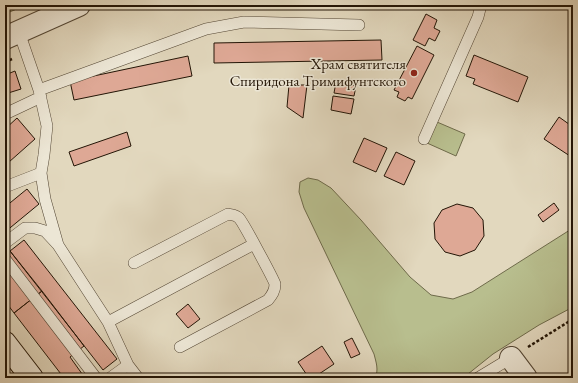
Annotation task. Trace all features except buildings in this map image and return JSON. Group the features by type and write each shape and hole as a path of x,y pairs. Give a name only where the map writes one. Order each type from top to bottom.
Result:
{"street":[{"path":"12,35 79,5"},
{"path":"5,343 32,378"},
{"path":"511,358 526,378"}],"lane":[{"path":"424,140 478,17 481,5"},
{"path":"5,114 40,94 206,29 244,22 359,24"},
{"path":"12,35 40,94 47,126 41,173 45,199 58,245"},
{"path":"5,187 41,173"},
{"path":"134,263 228,214 240,218 274,282 274,292 268,300 180,347"},
{"path":"5,243 25,228 34,228 45,231 58,245 108,322 128,365 138,378"},
{"path":"108,322 254,244"},
{"path":"5,259 96,378"},
{"path":"478,378 511,358"},
{"path":"110,378 128,365"}],"path":[{"path":"511,358 573,319"}],"green space":[{"path":"5,5 26,5 5,14"},
{"path":"437,122 465,134 456,156 427,143"},
{"path":"308,178 318,180 331,188 410,277 431,295 453,299 472,292 573,228 573,307 539,325 493,354 463,378 375,378 377,369 374,354 304,208 299,192 300,182"}],"place":[{"name":"Храм святителя Спиридона Тримифунтского","path":"414,73"}]}
